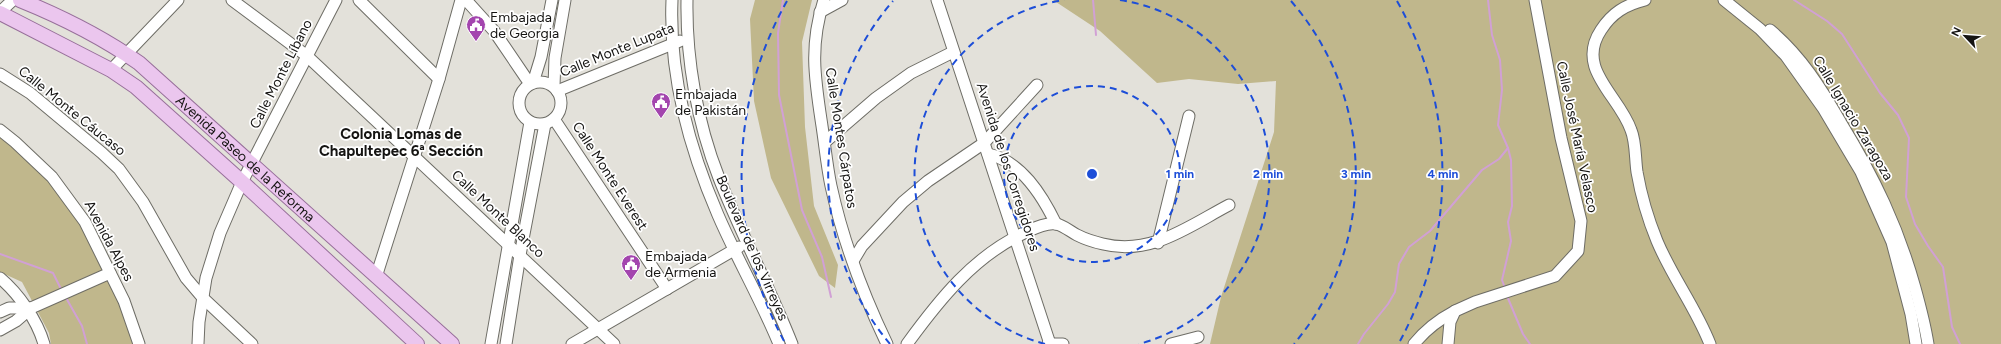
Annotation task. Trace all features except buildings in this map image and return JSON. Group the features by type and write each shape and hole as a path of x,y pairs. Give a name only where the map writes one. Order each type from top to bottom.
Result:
{"main road":[{"name":"Avenida Paseo de la Reforma","path":"20,0 69,22 126,54 153,75 452,344"},
{"name":"Avenida Paseo de la Reforma","path":"0,13 111,70 136,87 242,182 416,344"}],"street":[{"path":"0,13 13,0"},
{"path":"111,70 178,0"},
{"name":"Calle Monte Blanco","path":"232,0 307,56 614,344"},
{"name":"Calle Monte Líbano","path":"198,344 203,298 218,239 242,182 336,0"},
{"path":"359,0 439,79"},
{"path":"376,277 439,79 461,0"},
{"path":"466,0 494,31 531,83"},
{"path":"550,121 530,122 521,113 519,106 521,93 531,83 541,57 552,0"},
{"path":"506,344 520,256 550,121 560,108 561,102 556,88 555,58 565,0"},
{"name":"Boulevard de los Virreyes","path":"672,0 674,43 682,102 697,158 734,251 779,344"},
{"name":"Boulevard de los Virreyes","path":"687,0 688,38 695,90 710,152 747,243 792,344"},
{"name":"Calle Montes Cárpatos","path":"824,0 815,35 813,58 832,193 853,261 870,309 887,344"},
{"path":"820,12 842,0"},
{"name":"Avenida de los Corregidores","path":"937,0 1049,344"},
{"name":"Calle José María Velasco","path":"1414,344 1425,330 1437,320 1455,311 1480,301 1539,283 1555,276 1578,251 1580,221 1560,131 1534,0"},
{"path":"1645,0 1626,3 1608,19 1597,36 1593,49 1593,63 1596,72 1627,120 1632,131 1641,192 1657,242 1704,327 1710,344"},
{"name":"Calle Ignacio Zaragoza","path":"1726,0 1760,29 1786,56 1823,108 1861,172 1892,242 1911,314 1916,344"},
{"name":"Calle Ignacio Zaragoza","path":"1726,0 1784,41 1803,62 1865,162 1901,241 1922,315 1928,344"},
{"name":"Calle Monte Lupata","path":"556,88 688,38"},
{"path":"825,142 876,98 911,74 953,52"},
{"name":"Calle Monte Cáucaso","path":"0,74 30,93 120,169 143,202 186,278 203,298 252,344"},
{"path":"531,83 542,82 556,88"},
{"path":"853,261 862,246 903,202 928,181 984,143 1038,85"},
{"path":"1158,243 1189,116"},
{"name":"Calle Monte Everest","path":"550,121 667,289"},
{"path":"491,344 530,122"},
{"name":"Avenida Alpes","path":"0,130 52,177 67,195 85,222 124,301 139,344"},
{"path":"988,154 999,157 1012,164 1035,188 1047,206 1056,224 1078,236 1104,244 1129,248 1158,243 1229,205"},
{"path":"907,344 932,310 964,275 990,252 1035,227 1056,224"},
{"path":"572,344 599,330 747,243"},
{"path":"0,330 30,308 110,273"},
{"path":"0,278 30,308 44,344"},
{"path":"0,312 10,308 30,308"},
{"path":"1448,344 1450,322 1455,311"},
{"path":"1171,344 1198,337"},
{"path":"1049,344 1063,344"}],"shaded area":[{"path":"755,0 812,0 802,42 805,127 814,206 838,265 835,288 819,276 771,178 754,101 750,19"},
{"path":"1053,0 2001,0 2001,344 1210,344 1221,297 1274,132 1276,81 1238,84 1189,79 1157,83 1100,31"},
{"path":"0,135 51,179 78,217 90,237 110,279 135,344 51,344 49,333 22,282 0,272"}],"waterway":[{"path":"783,0 778,33 779,95 802,210 822,257 831,297"},
{"path":"1093,0 1096,35"},
{"path":"1488,0 1492,35 1500,60 1502,90 1498,125 1508,148 1511,160 1512,206 1508,222 1511,241 1502,280 1505,288"},
{"path":"1794,0 1827,21 1842,34 1880,93 1898,115 1909,138 1906,197 1915,224 1943,267 1952,327 1960,344"},
{"path":"1358,344 1388,304 1395,292 1399,264 1409,247 1430,231 1482,170 1499,159 1508,148"},
{"path":"0,254 53,273 62,291"},
{"path":"65,296 82,326 87,344"},
{"path":"1507,296 1523,334 1530,344"}],"place":[{"name":"Embajada de Georgia","path":"476,42"},
{"name":"Embajada de Pakistán","path":"661,119"},
{"name":"Embajada de Armenia","path":"631,281"}],"district":[{"name":"Colonia Lomas de Chapultepec 6ª Sección","path":"401,142"}]}
